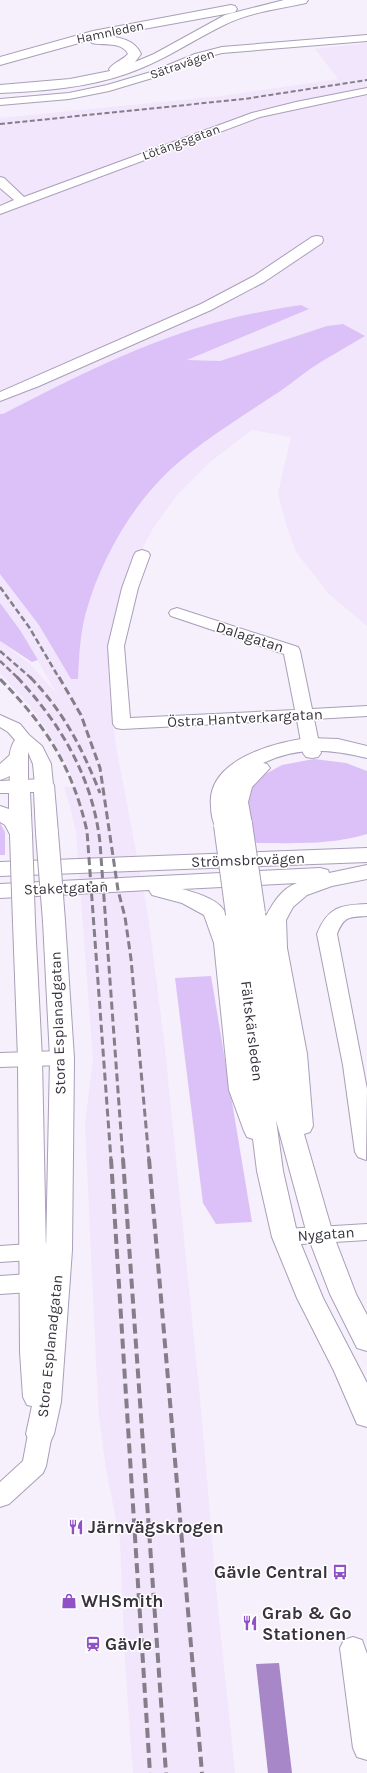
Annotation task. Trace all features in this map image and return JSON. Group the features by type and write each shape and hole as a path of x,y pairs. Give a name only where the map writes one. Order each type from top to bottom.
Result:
{"main road":[{"name":"Hamnleden","path":"0,48 49,41 165,16 261,0"},
{"name":"Hamnleden","path":"67,41 172,20 295,0"},
{"path":"0,89 63,84 121,72 139,66 230,18 256,10 302,0"},
{"path":"0,55 49,41"},
{"name":"Hamnleden","path":"0,86 89,76 118,68 129,61 135,54 129,46 112,41 67,41"},
{"path":"0,61 67,41"},
{"name":"Fältskärsleden","path":"367,752 336,745 312,748 273,762 257,770 242,785 233,825 245,913 270,1171 285,1237 310,1298 348,1371 367,1416"},
{"name":"Fältskärsleden","path":"312,748 367,763"},
{"path":"0,774 7,769 20,749"},
{"path":"10,793 45,792"},
{"name":"Stora Esplanadgatan","path":"40,1434 34,1352 45,1282 59,1250 62,1058 45,792"},
{"name":"Stora Esplanadgatan","path":"10,793 21,835 30,1059 32,1252 45,1282"},
{"path":"0,812 13,821 21,835"},
{"path":"269,859 367,843"},
{"name":"Strömsbrovägen","path":"130,875 269,859 367,855"},
{"name":"Staketgatan","path":"0,869 130,875"},
{"path":"306,1177 295,1054 276,948 275,920 284,903 299,890 327,880 367,872"},
{"name":"Strömsbrovägen","path":"130,875 367,872"},
{"path":"130,875 150,887 190,898 214,911 225,944 241,1090 270,1171"},
{"name":"Staketgatan","path":"0,891 130,875"},
{"name":"Fältskärsleden","path":"245,913 285,1110 306,1177 320,1234 343,1294 367,1341"}],"street":[{"name":"Sätravägen","path":"0,102 70,96 109,88 155,74 199,56 222,50 367,38"},
{"name":"Lötängsgatan","path":"0,210 256,115 303,103 367,91"},
{"path":"0,182 22,201"},
{"path":"0,397 206,307 259,279 317,240"},
{"name":"Östra Hantverkargatan","path":"142,555 130,588 116,646 122,724 367,711"},
{"name":"Dalagatan","path":"177,614 292,651 312,748"},
{"name":"Stora Esplanadgatan","path":"0,720 14,728 20,749 10,793"},
{"name":"Stora Esplanadgatan","path":"20,749 30,745 38,755 44,772 45,792"},
{"path":"366,1152 353,1065 327,934 331,922 337,915 349,911 367,910"},
{"path":"0,1060 62,1058"},
{"name":"Nygatan","path":"285,1237 367,1232"},
{"path":"0,1254 59,1250"},
{"path":"0,1285 45,1282"},
{"path":"0,1497 34,1466 40,1434"},
{"path":"353,1648 367,1748"}],"shaded area":[{"path":"367,43 367,626 329,594 296,552 287,528 278,493 291,437 252,430 210,462 177,495 152,530 128,575 114,621 108,666 110,703 117,752 148,915 165,1049 235,1773 133,1773 125,1661 120,1540 106,1469 99,1417 85,1123 93,1059 76,832 64,787 76,786 65,762 46,729 29,705 0,673 0,641 31,665 57,694 20,630 0,603 0,430 309,369 365,336 343,324 327,326 220,361 186,360 309,309 301,305 269,310 220,321 0,414 0,118 222,96 338,79 315,49"},
{"path":"301,305 309,309 187,360 220,361 327,326 343,324 365,336 310,369 279,392 207,440 172,468 143,499 119,534 92,592 82,629 78,679 71,679 39,625 0,574 0,414 3,414 110,362 165,339 231,318"},
{"path":"0,603 20,630 38,660 32,662 0,641"},
{"path":"314,759 346,763 367,771 367,834 353,838 326,842 257,843 252,839 245,797 258,778 282,765"},
{"path":"0,823 5,832 5,855 0,855"},
{"path":"211,976 252,1222 216,1224 203,1203 175,978"},
{"path":"279,1663 292,1773 268,1773 256,1664"}],"railway":[{"path":"0,124 244,99 367,80"},
{"path":"0,587 29,627 59,678"},
{"path":"0,651 31,678"},
{"path":"0,661 17,677"},
{"path":"17,677 48,714 61,733 82,774 96,819 100,843 123,1160"},
{"path":"59,677 81,715 100,768 118,890 125,917 131,959 149,1160"},
{"path":"31,678 53,704 71,731 100,793"},
{"path":"0,679 31,713 55,748 74,786 87,831 111,1160"},
{"path":"111,1159 150,1773"},
{"path":"123,1159 166,1773"},
{"path":"149,1159 202,1773"}],"place":[{"name":"Järnvägskrogen","path":"76,1527"},
{"name":"Gävle Central","path":"340,1572"},
{"name":"WHSmith","path":"69,1601"},
{"name":"Grab & Go Stationen","path":"250,1623"},
{"name":"Gävle","path":"93,1644"}]}
